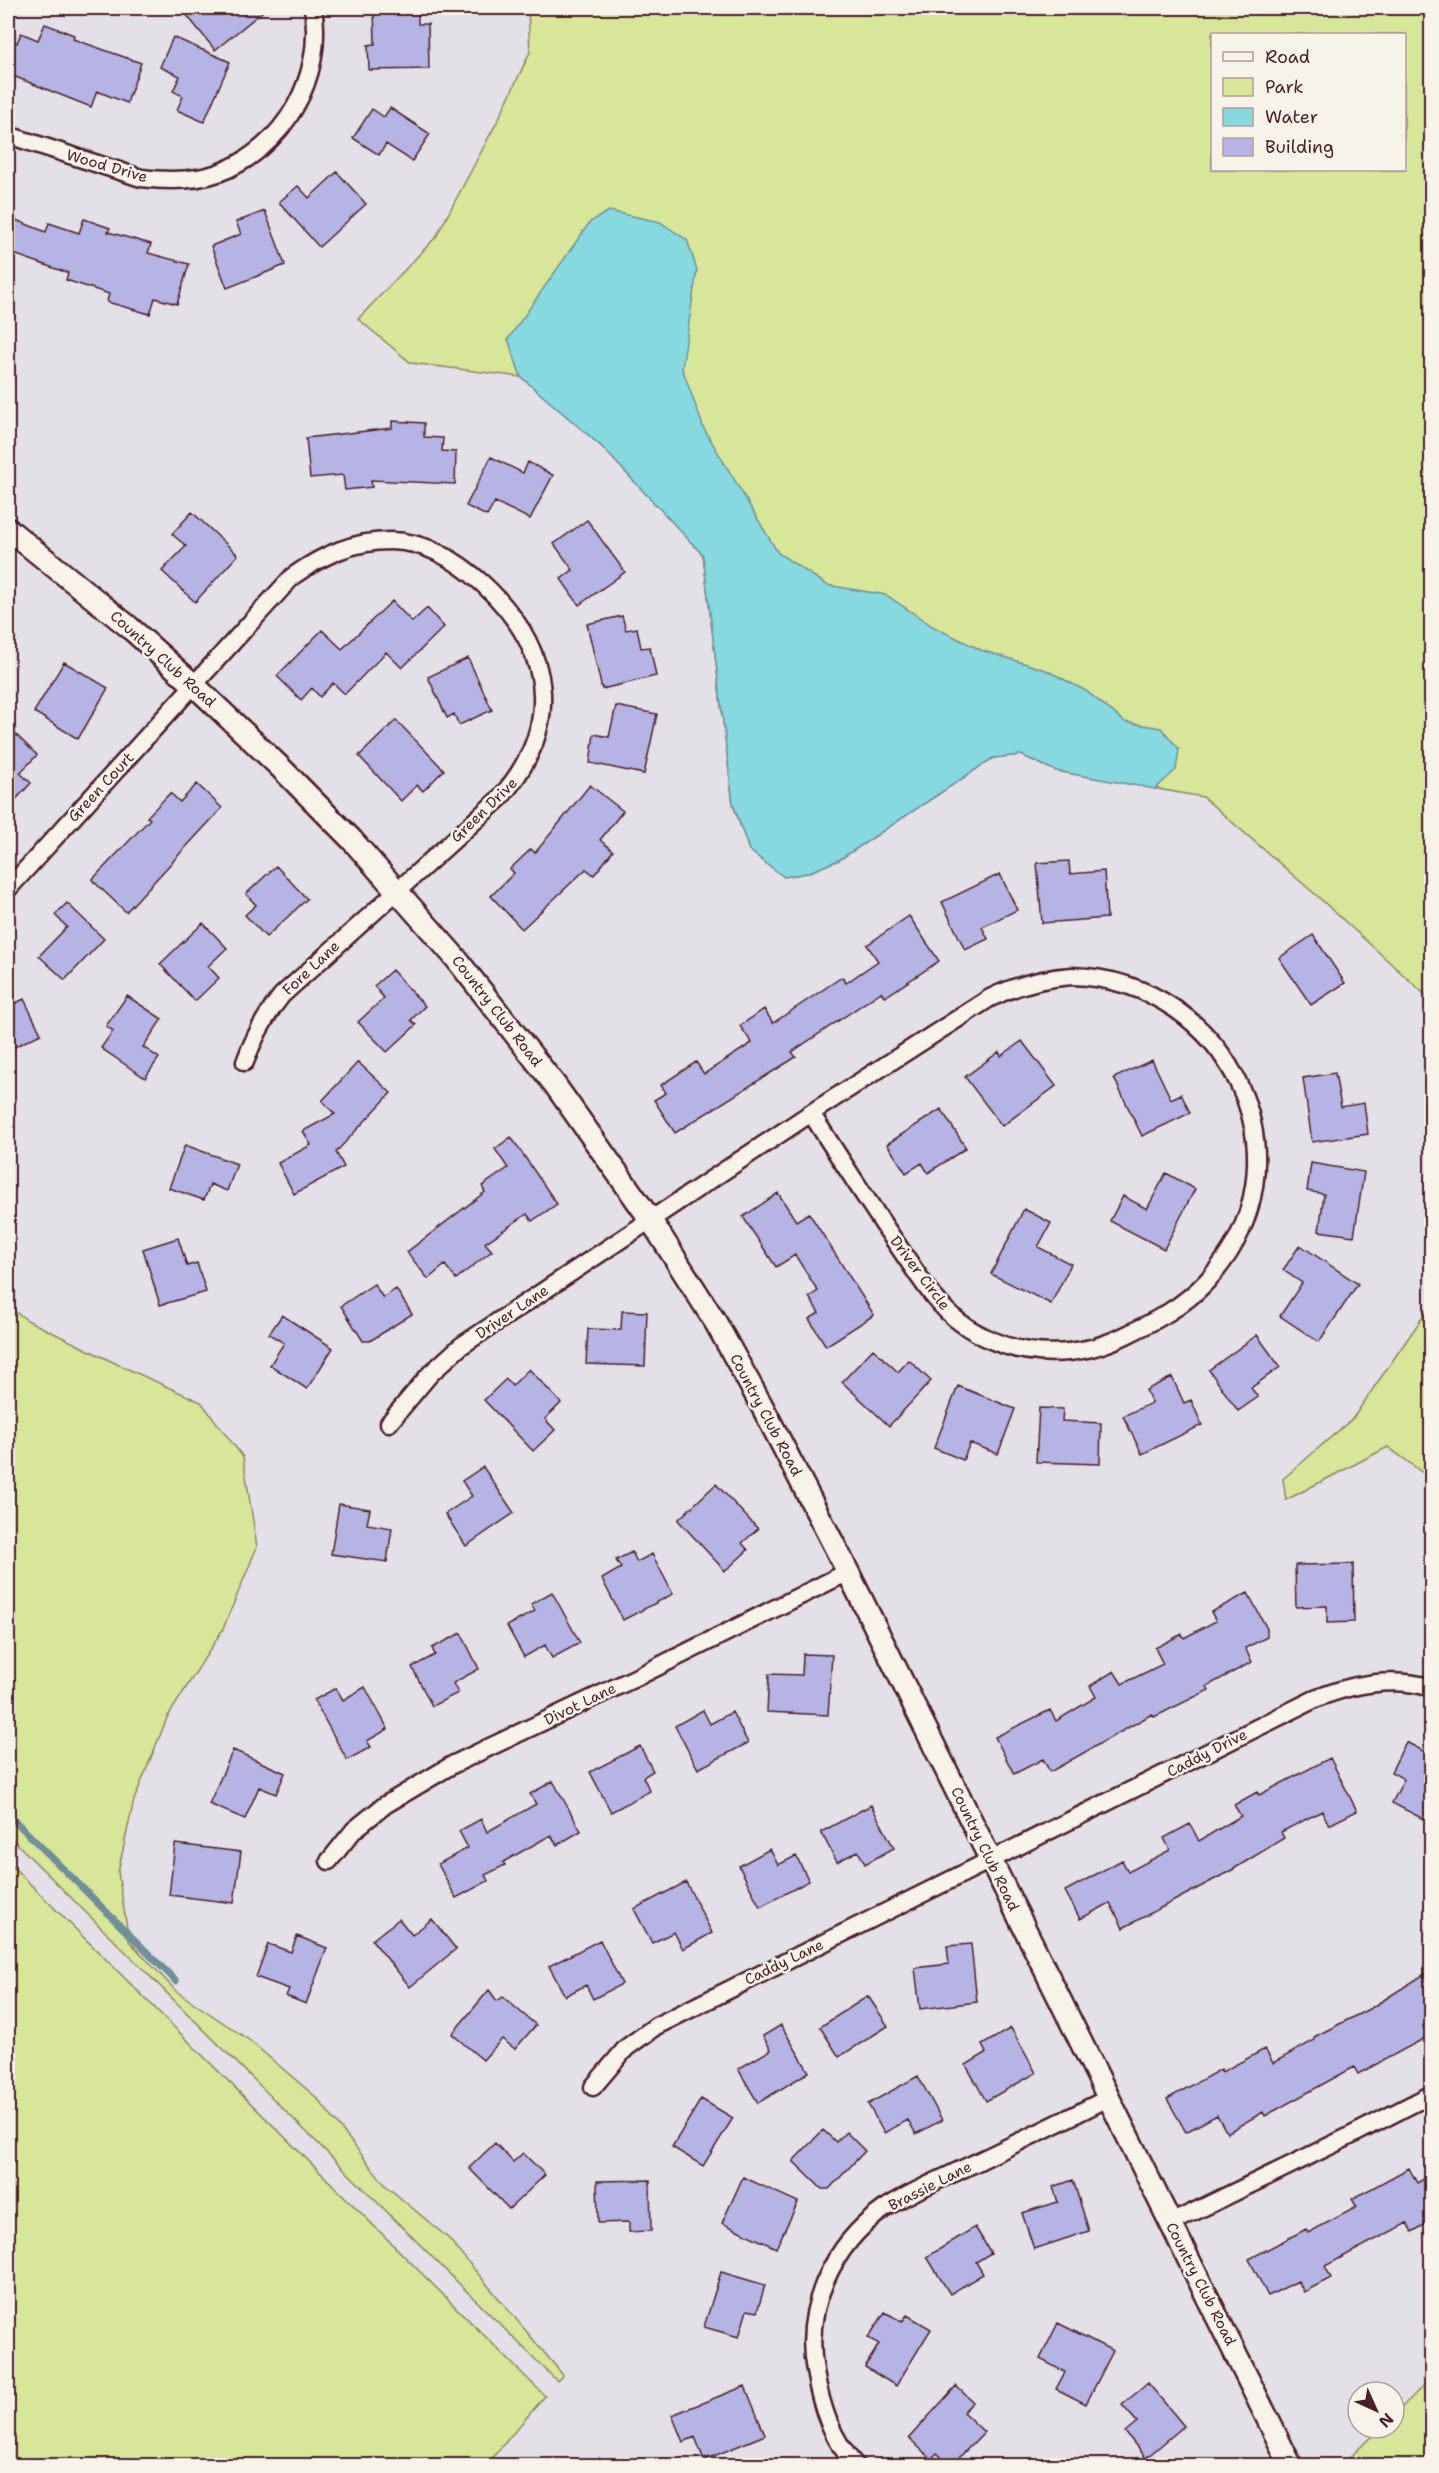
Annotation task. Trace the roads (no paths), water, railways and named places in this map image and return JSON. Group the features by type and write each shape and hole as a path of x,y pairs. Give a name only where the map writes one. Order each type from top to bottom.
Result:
{"street":[{"name":"Wood Drive","path":"8,135 141,178 163,181 196,179 218,173 254,154 277,133 302,95 311,66 315,34 313,8"},
{"name":"Country Club Road","path":"8,529 129,627 195,686 280,767 398,891 454,956 555,1085 650,1219 716,1323 848,1572 1291,2466"},
{"name":"Green Drive","path":"195,686 293,576 339,549 374,542 417,544 471,573 494,594 518,623 532,648 540,674 542,712 537,740 518,778 499,799 398,891"},
{"name":"Green Court","path":"8,889 195,686"},
{"name":"Fore Lane","path":"245,1062 266,1015 282,995 398,891"},
{"name":"Driver Circle","path":"650,1219 811,1113 1005,991 1021,984 1055,977 1090,976 1124,983 1177,1009 1214,1043 1229,1064 1249,1110 1254,1135 1253,1185 1248,1210 1238,1235 1208,1281 1188,1300 1166,1316 1093,1349 1052,1354 1032,1352 993,1342 975,1332 943,1307 890,1234 811,1113"},
{"name":"Driver Lane","path":"389,1423 430,1374 461,1346 650,1219"},
{"name":"Divot Lane","path":"329,1861 354,1830 385,1804 452,1765 637,1677 848,1572"},
{"name":"Caddy Drive","path":"990,1859 1336,1690 1380,1682 1431,1688"},
{"name":"Caddy Lane","path":"593,2086 626,2048 656,2026 990,1859"},
{"path":"1171,2223 1346,2139 1431,2094"},
{"name":"Brassie Lane","path":"856,2466 842,2448 825,2416 812,2359 812,2338 819,2294 838,2255 859,2230 885,2209 1108,2098"}],"water":[{"path":"609,211 660,222 687,240 697,270 682,368 704,429 778,553 827,585 886,595 934,627 981,650 1046,670 1086,691 1125,722 1161,728 1179,749 1176,770 1155,789 1056,771 1021,755 993,758 839,860 807,873 784,877 749,850 733,804 703,555 601,446 521,377 508,339 590,222"}],"waterway":[{"path":"8,1814 176,1981"}]}
